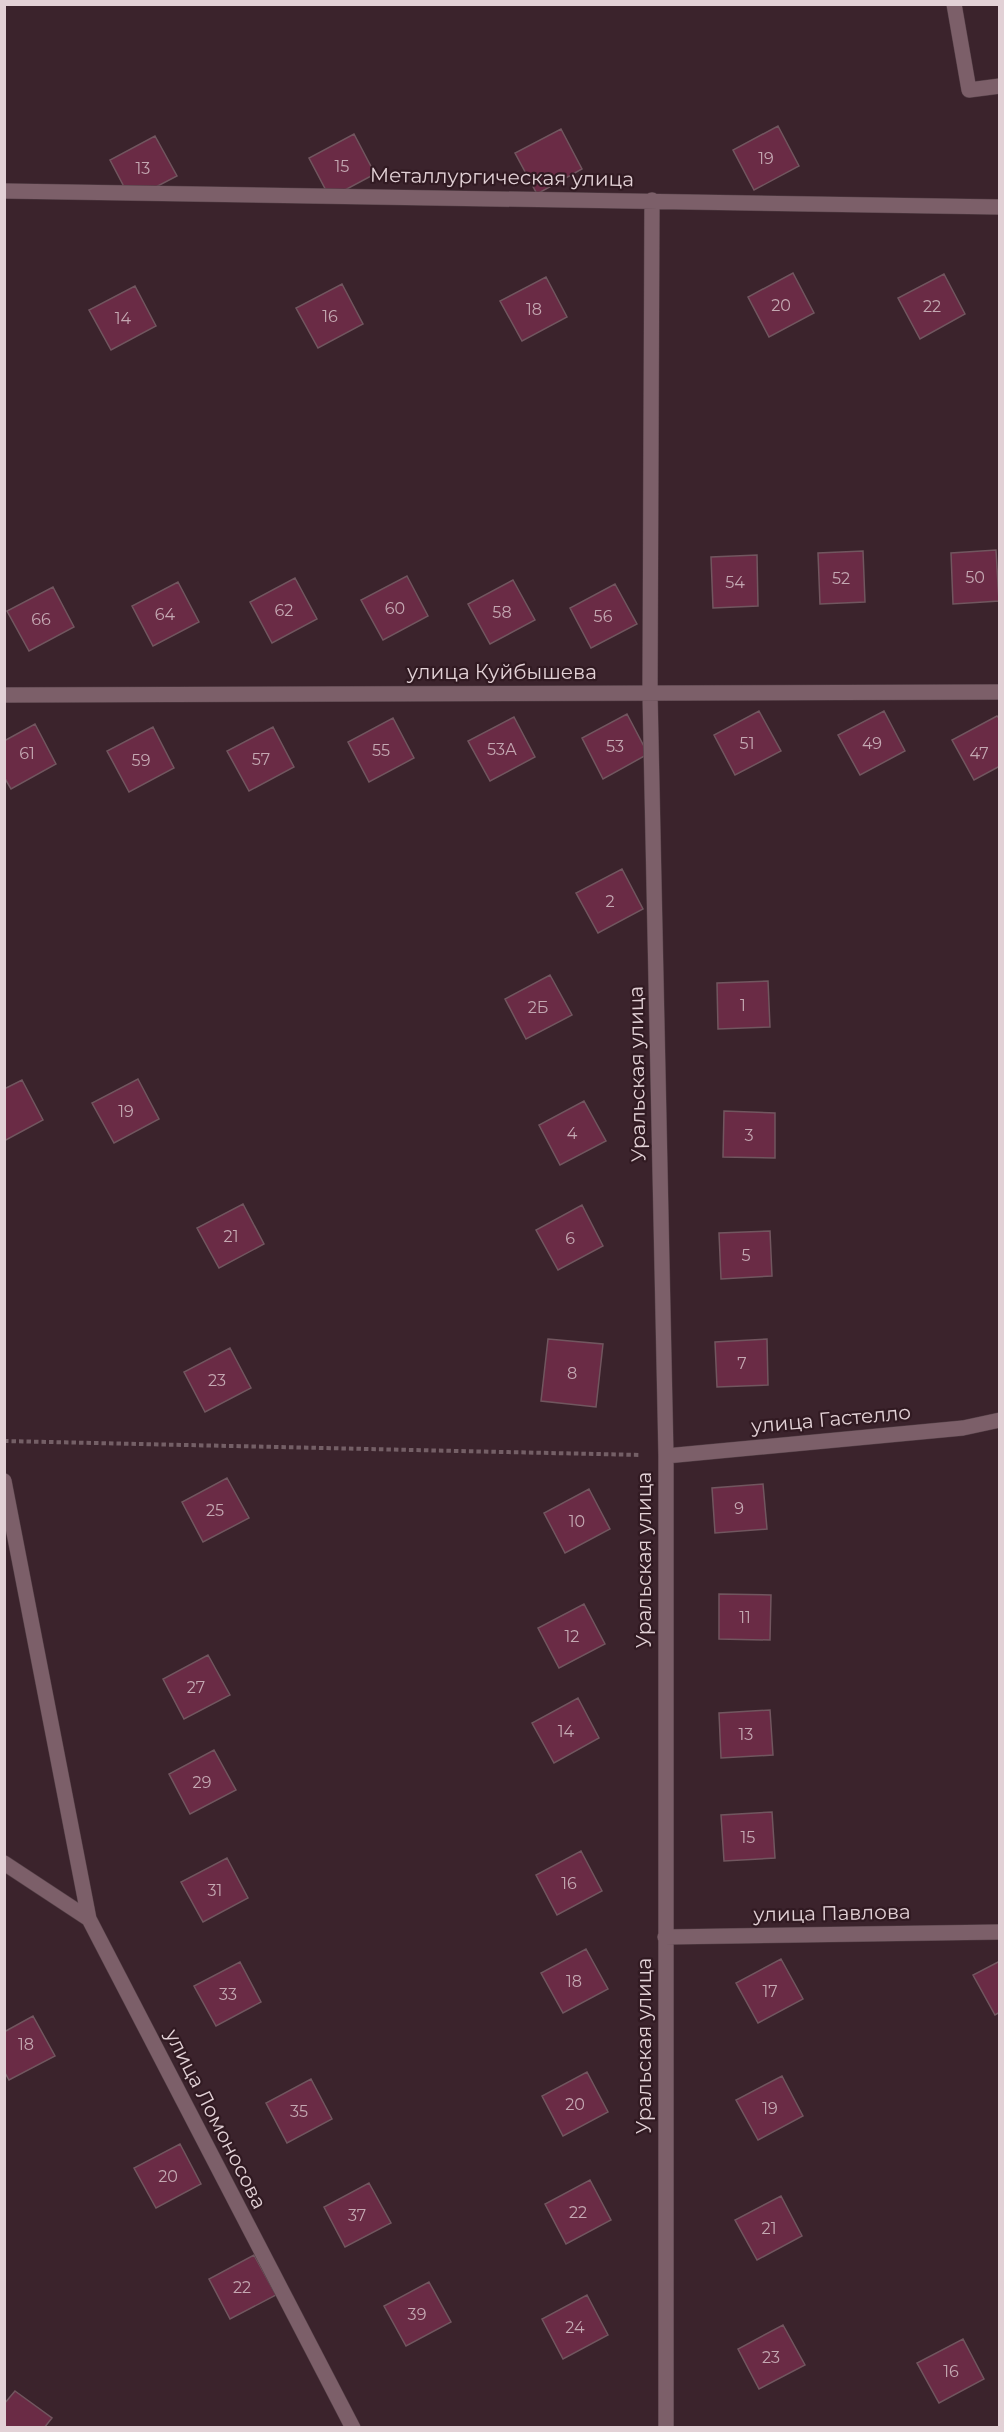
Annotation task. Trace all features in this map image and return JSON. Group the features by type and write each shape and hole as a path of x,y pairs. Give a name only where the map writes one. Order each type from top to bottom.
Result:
{"street":[{"path":"954,4 969,90 999,86"},
{"name":"Металлургическая улица","path":"4,191 999,207"},
{"name":"Уральская улица","path":"652,200 650,693 666,1456 666,2427"},
{"name":"улица Куйбышева","path":"4,695 999,692"},
{"name":"улица Гастелло","path":"666,1456 963,1428 999,1420"},
{"path":"4,1481 89,1920"},
{"name":"улица Ломоносова","path":"4,1863 89,1920 353,2427"},
{"name":"улица Павлова","path":"665,1937 999,1932"}],"path":[{"path":"4,1441 666,1456"}],"building":[{"path":"778,126 799,166 754,190 733,150"},
{"path":"561,129 582,169 537,194 515,153"},
{"path":"354,134 375,174 330,198 309,158"},
{"path":"155,136 177,176 131,200 110,160"},
{"path":"793,273 814,313 769,337 748,297"},
{"path":"944,274 965,314 920,339 898,298"},
{"path":"546,277 567,317 522,341 500,301"},
{"path":"342,284 363,324 318,348 296,308"},
{"path":"135,286 156,326 111,350 89,310"},
{"path":"996,550 999,601 953,604 951,553"},
{"path":"863,551 865,602 820,604 818,553"},
{"path":"757,555 758,606 713,608 711,557"},
{"path":"407,576 428,616 383,640 361,600"},
{"path":"295,578 317,619 272,643 250,602"},
{"path":"513,580 535,620 490,644 468,604"},
{"path":"178,582 199,622 153,646 132,606"},
{"path":"615,584 637,624 591,648 570,608"},
{"path":"53,587 74,627 29,651 7,611"},
{"path":"759,711 781,751 735,775 714,735"},
{"path":"884,711 905,751 860,775 838,735"},
{"path":"627,714 648,754 603,779 582,738"},
{"path":"997,716 1000,719 1000,766 974,780 952,740"},
{"path":"514,717 535,757 490,781 468,741"},
{"path":"393,718 414,758 369,782 348,742"},
{"path":"35,724 56,764 11,789 4,777 4,741"},
{"path":"153,727 174,768 129,792 107,751"},
{"path":"273,727 294,767 249,791 227,751"},
{"path":"622,869 643,909 598,933 576,893"},
{"path":"550,975 572,1015 526,1039 505,999"},
{"path":"768,981 770,1027 718,1029 717,983"},
{"path":"138,1079 159,1119 114,1143 92,1103"},
{"path":"22,1080 43,1120 4,1141 4,1089"},
{"path":"584,1101 606,1141 560,1165 539,1125"},
{"path":"724,1111 775,1113 775,1158 723,1157"},
{"path":"243,1204 264,1244 219,1268 197,1228"},
{"path":"582,1205 603,1246 558,1270 536,1230"},
{"path":"770,1231 772,1276 721,1279 719,1233"},
{"path":"548,1339 603,1344 596,1407 541,1401"},
{"path":"767,1339 768,1385 717,1387 715,1342"},
{"path":"230,1348 251,1388 205,1412 184,1372"},
{"path":"227,1478 249,1518 203,1542 182,1502"},
{"path":"763,1484 767,1529 715,1533 712,1488"},
{"path":"589,1489 610,1529 565,1553 544,1513"},
{"path":"719,1594 771,1595 770,1640 719,1639"},
{"path":"584,1604 605,1644 559,1668 538,1628"},
{"path":"208,1655 230,1695 184,1719 163,1679"},
{"path":"578,1698 599,1738 554,1763 532,1723"},
{"path":"770,1710 773,1755 721,1758 719,1713"},
{"path":"214,1750 236,1790 190,1814 169,1774"},
{"path":"772,1812 775,1858 724,1861 721,1815"},
{"path":"581,1851 602,1891 557,1915 536,1875"},
{"path":"227,1858 248,1898 203,1922 181,1882"},
{"path":"586,1949 608,1989 563,2013 541,1973"},
{"path":"781,1959 803,1999 758,2023 736,1983"},
{"path":"1000,1961 1000,2012 995,2015 973,1975"},
{"path":"240,1962 261,2002 216,2026 194,1986"},
{"path":"33,2016 55,2056 9,2080 4,2071 4,2032"},
{"path":"587,2072 608,2112 563,2136 542,2096"},
{"path":"782,2076 803,2116 758,2140 736,2100"},
{"path":"311,2079 332,2119 287,2143 266,2103"},
{"path":"180,2144 201,2184 156,2208 134,2168"},
{"path":"590,2180 611,2220 566,2244 545,2204"},
{"path":"369,2183 391,2223 345,2247 324,2207"},
{"path":"781,2196 802,2236 757,2260 735,2220"},
{"path":"254,2255 276,2295 230,2319 209,2279"},
{"path":"429,2282 451,2322 406,2346 384,2306"},
{"path":"587,2295 608,2335 563,2359 542,2319"},
{"path":"783,2325 805,2365 759,2389 738,2349"},
{"path":"963,2339 984,2379 939,2403 917,2363"},
{"path":"15,2391 52,2418 44,2428 4,2428 4,2404"}]}
